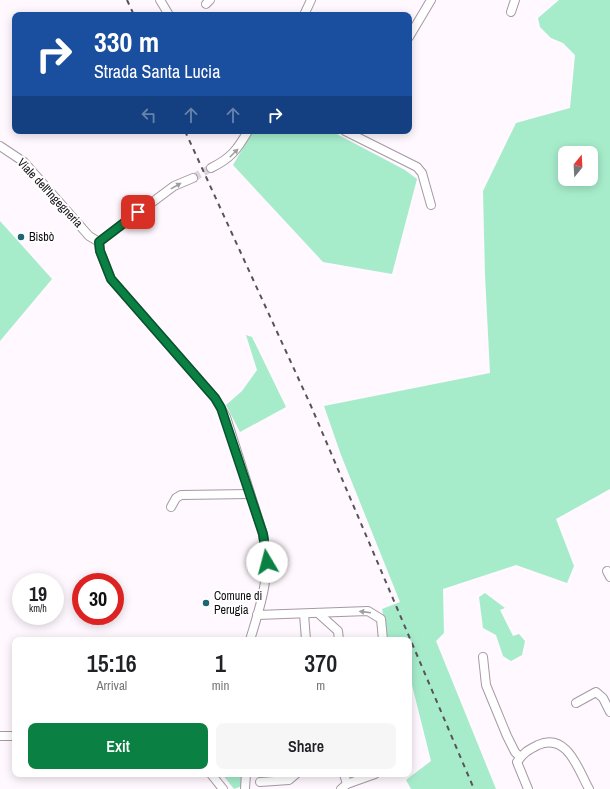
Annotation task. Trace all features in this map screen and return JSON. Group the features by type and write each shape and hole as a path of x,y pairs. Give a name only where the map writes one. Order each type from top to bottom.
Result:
{"street":[{"path":"160,0 167,12"},
{"path":"305,12 311,0"},
{"path":"412,32 430,0"},
{"path":"511,12 515,0"},
{"path":"211,168 225,161 237,151 246,134"},
{"path":"351,134 417,167 422,173 431,204"},
{"name":"Viale dell'Ingegneria","path":"1,149 24,162 89,236 99,242"},
{"path":"193,178 174,186 99,242 100,251 111,279 215,398 221,408 263,534 267,562 264,591 251,637"},
{"path":"171,507 176,498 181,495 250,494"},
{"path":"257,615 368,611 381,619 383,637"},
{"path":"318,613 338,631 339,637"},
{"path":"304,614 306,637"},
{"path":"483,657 486,685 507,736 515,752 520,757"},
{"path":"576,703 596,692 603,698 610,712"},
{"path":"0,736 12,736"},
{"path":"528,789 517,762 523,753 546,742 558,742 567,750 589,789"},
{"path":"213,777 224,789"},
{"path":"245,789 246,777"},
{"path":"260,782 289,780 292,777"},
{"path":"344,786 367,777"}],"green space":[{"path":"559,0 610,0 610,489 556,519 574,566 567,583 516,565 443,589 444,633 436,641 496,789 411,789 406,780 412,777 431,761 412,685 412,637 387,637 382,609 400,602 341,455 324,406 490,373 485,275 483,191 516,123 570,108 575,55 563,43 551,38 540,27 538,18"},
{"path":"251,134 337,134 405,170 417,179 392,274 323,262 233,165"},
{"path":"0,221 52,279 0,341"},
{"path":"246,335 252,337 286,407 240,432 226,405 242,391 257,370"},
{"path":"485,593 505,608 500,610 513,636 519,634 525,641 522,655 511,661 503,656 496,635 483,628 479,597"},
{"path":"224,777 243,777 242,786 234,789"}],"tunnel":[{"path":"193,178 211,168"}],"railway":[{"path":"127,0 133,12"},
{"path":"186,134 311,406 409,637"},
{"path":"412,643 474,789"}],"place":[{"name":"Bisbò","path":"21,237"},
{"name":"Comune di Perugia","path":"206,603"}],"route":[{"path":"138,212 99,242 100,251 108,274 136,310 215,398 226,417 263,534 267,562"}]}
